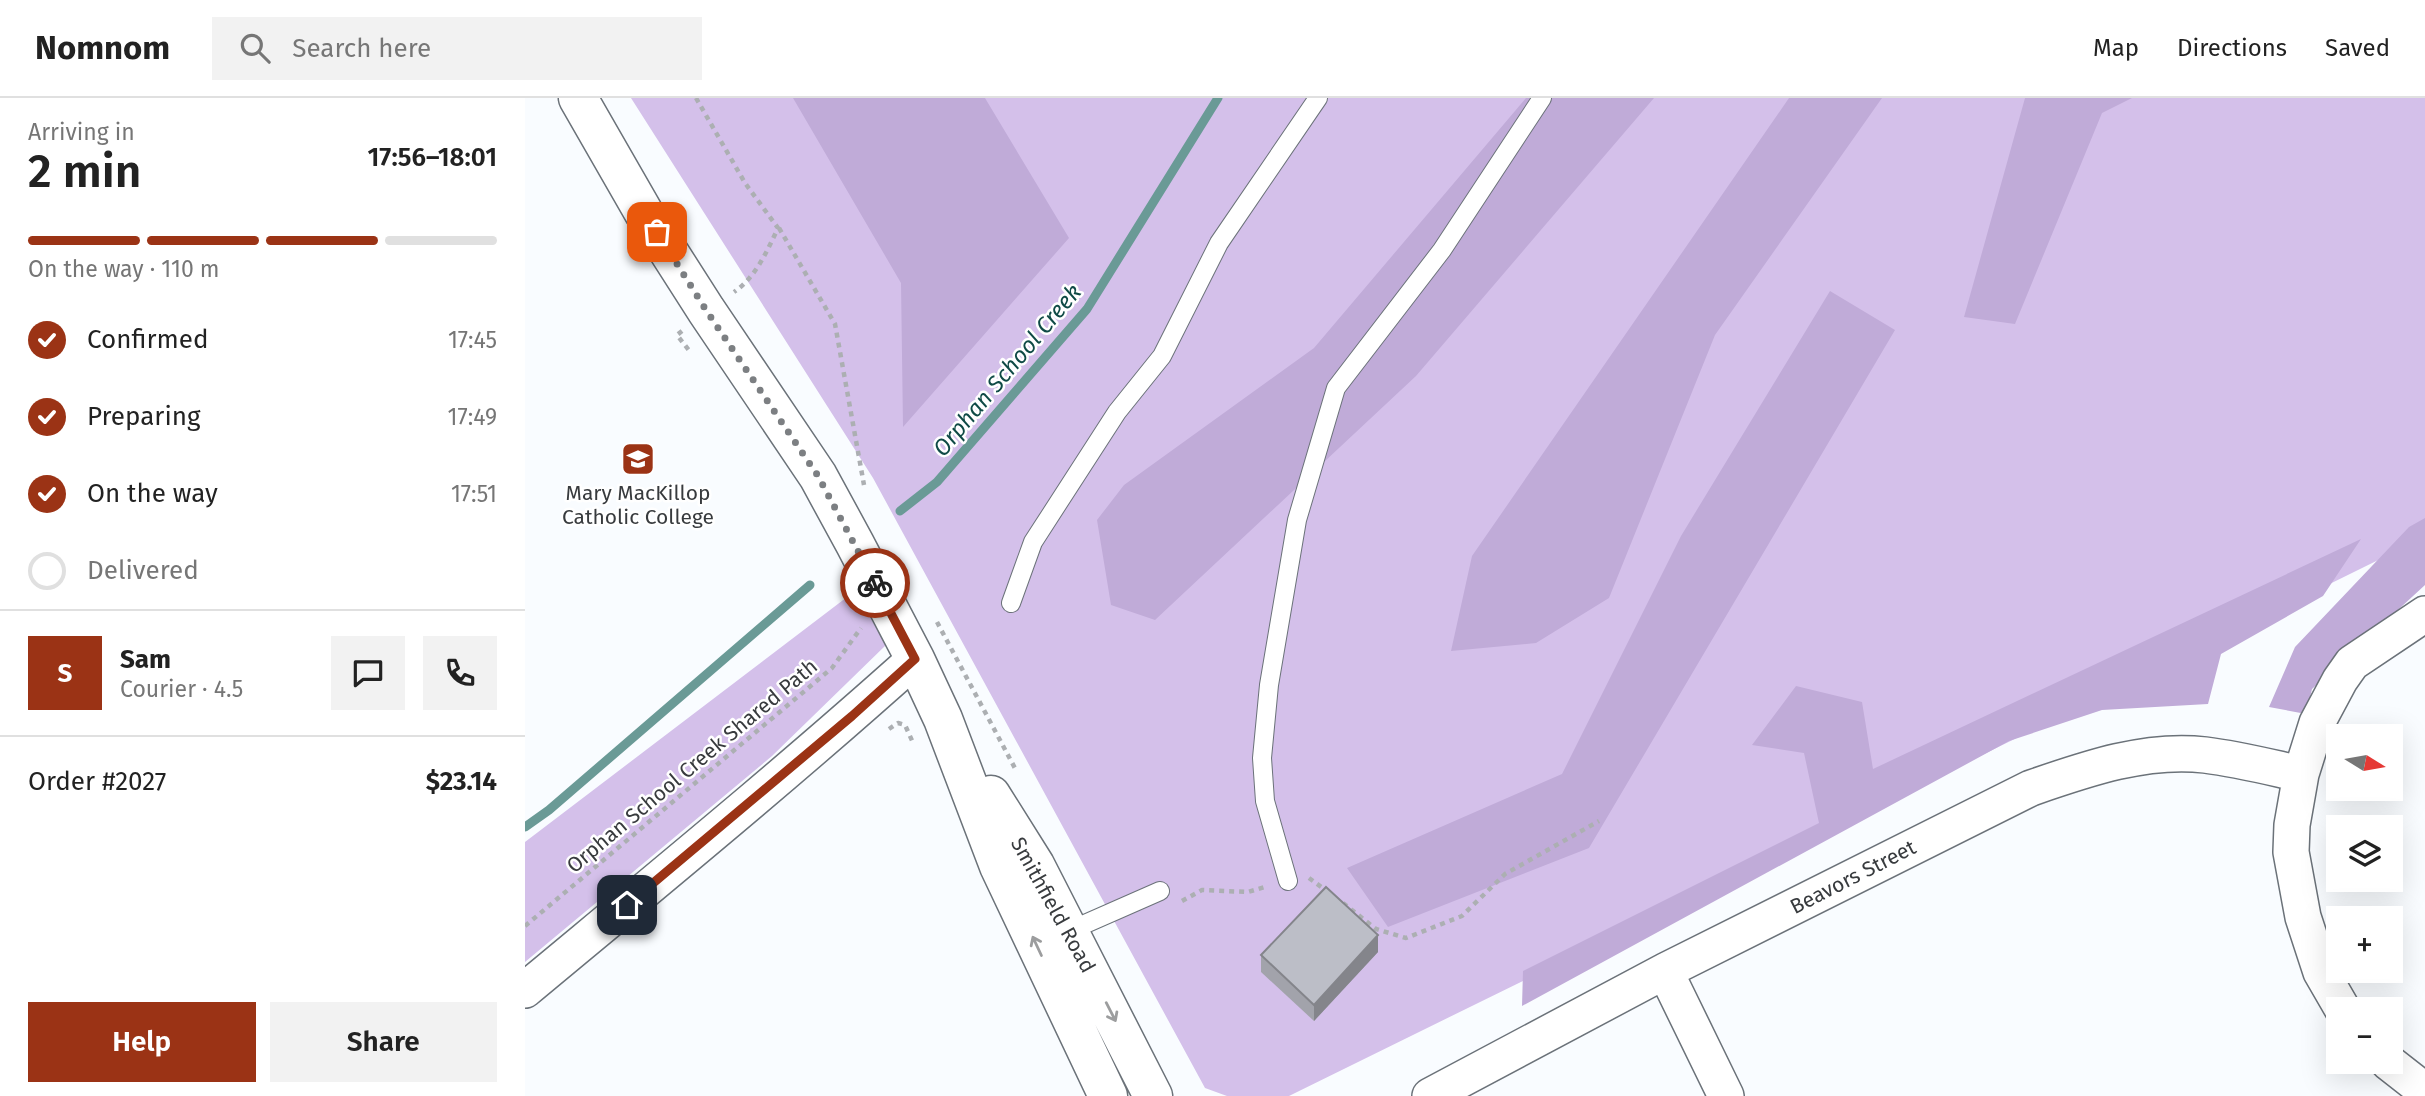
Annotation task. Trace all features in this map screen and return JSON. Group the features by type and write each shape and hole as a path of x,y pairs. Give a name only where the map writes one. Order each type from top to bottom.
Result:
{"main road":[{"name":"Smithfield Road","path":"578,98 644,213 818,476 915,659 943,719 999,866 1108,1096"},
{"name":"Smithfield Road","path":"943,719 1035,865 1153,1096"},
{"path":"1073,1021 1132,1096"}],"street":[{"path":"2335,997 2321,972 2301,904 2291,852 2292,825 2301,775 2317,723 2352,663 2425,614"},
{"path":"525,990 780,778 915,659"},
{"name":"Beavors Street","path":"1430,1096 1665,971 2031,789 2085,770 2167,754 2203,755 2245,761 2301,775"},
{"path":"1665,971 1727,1096"},
{"path":"2403,1074 2425,1091"}],"lane":[{"path":"1011,603 1033,542 1117,412 1162,356 1219,243 1318,98"},
{"path":"1288,881 1265,801 1262,758 1269,685 1297,520 1336,388 1442,250 1542,98"},
{"path":"1069,931 1160,891"}],"path":[{"path":"697,98 745,183 778,228 835,324 863,482 869,494"},
{"path":"741,287 762,262 778,228"},
{"path":"677,335 694,356"},
{"path":"932,612 1021,779"},
{"name":"Orphan School Creek Shared Path","path":"525,926 832,668 861,628 855,616"},
{"path":"1180,902 1202,890 1248,892 1306,875 1376,929 1406,938 1462,916 1505,874 1599,821"}],"shaded area":[{"path":"631,98 2425,98 2425,537 1289,1096 1227,1096 1205,1088 873,478"},
{"path":"793,98 985,98 1069,238 903,427 901,283"},
{"path":"1526,98 1654,98 1416,376 1155,620 1111,605 1097,520 1124,485 1314,348"},
{"path":"1789,98 1882,98 1715,335 1609,598 1536,643 1451,651 1472,556"},
{"path":"2025,98 2132,98 2102,113 2015,324 1964,317"},
{"path":"1830,291 1895,330 1589,848 1388,927 1347,868 1562,774 1681,536"},
{"path":"2425,518 2425,585 2312,689 2306,714 2269,707 2295,647 2409,527"},
{"path":"2361,539 2323,596 2221,654 2208,704 2102,710 2009,741 1522,1006 1523,971 1819,823 1804,753 1752,745 1796,686 1862,702 1873,769"},
{"path":"855,591 886,645 772,756 525,962 525,842"}],"building":[{"path":"1326,887 1378,935 1314,1005 1261,955"}],"waterway":[{"name":"Orphan School Creek","path":"900,511 937,482 1087,309 1218,98"},
{"name":"Orphan School Creek","path":"525,827 549,810 810,585"}],"way so far":[{"path":"657,232 818,476 875,583"}],"place":[{"name":"Mary MacKillop Catholic College","path":"638,459"}],"route":[{"path":"627,905 749,804 915,659 875,583"}]}
